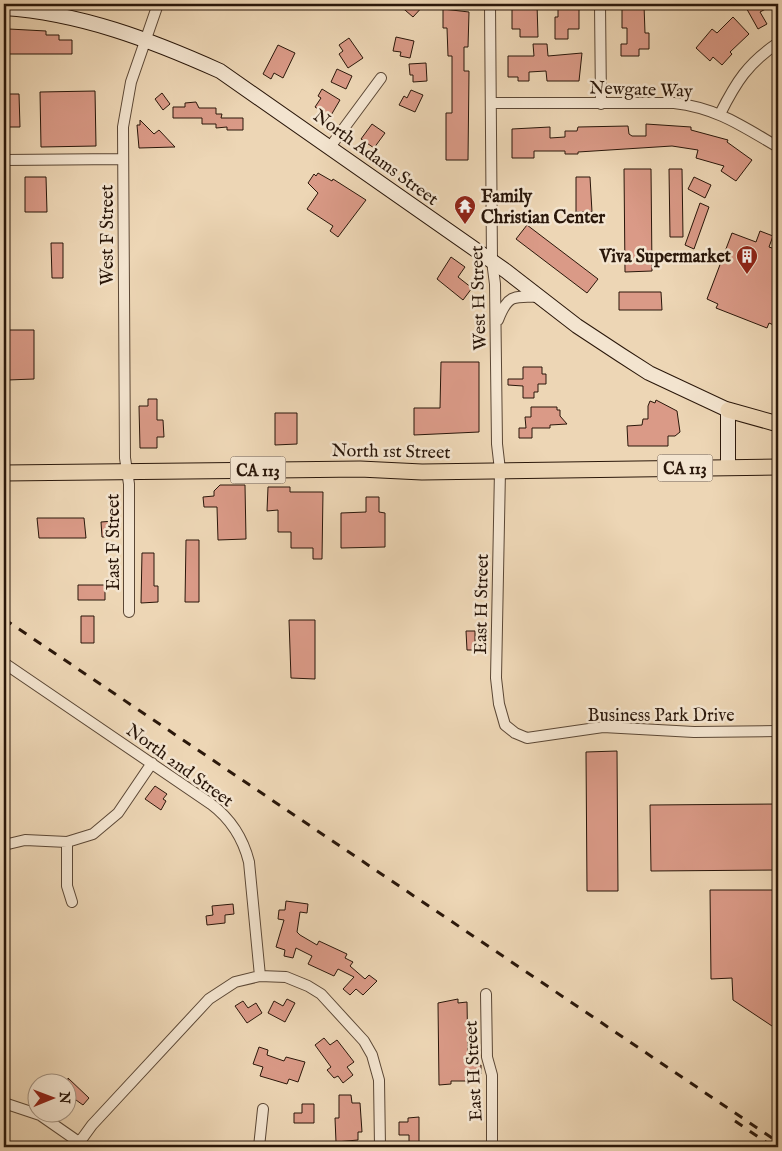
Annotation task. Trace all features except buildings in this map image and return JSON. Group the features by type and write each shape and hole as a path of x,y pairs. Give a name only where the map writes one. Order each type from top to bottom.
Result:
{"main road":[{"path":"728,410 778,424"},
{"name":"North 1st Street","path":"4,472 360,469 422,472 778,467"}],"street":[{"name":"West F Street","path":"126,472 123,159 126,102 158,4"},
{"name":"West H Street","path":"490,4 492,261 495,284 497,444 500,470"},
{"path":"600,4 602,104"},
{"name":"North Adams Street","path":"4,8 71,19 115,29 220,71 452,235 492,261 577,326 648,373 693,396 728,410"},
{"path":"720,114 738,79 767,50 778,43"},
{"path":"330,147 381,78"},
{"name":"Newgate Way","path":"492,104 674,103 698,106 720,114 778,147"},
{"path":"4,160 123,159"},
{"path":"496,326 505,303 512,298 541,297"},
{"path":"728,410 728,468"},
{"name":"East H Street","path":"500,470 496,678 499,704 505,725 515,733"},
{"name":"East F Street","path":"126,472 129,484 129,612"},
{"name":"North 2nd Street","path":"4,663 217,809 235,828 244,844 248,862 260,976"},
{"name":"Business Park Drive","path":"515,733 527,738 535,738 603,727 694,732 778,731"},
{"path":"4,845 25,840 66,842 93,834 118,813 152,763"},
{"path":"66,842 67,886 72,902"},
{"path":"4,1103 40,1115 80,1146 209,999 235,982 260,976 286,978 308,986 322,994 364,1040 372,1055 379,1080 380,1147"},
{"name":"East H Street","path":"486,994 487,1057 492,1075 492,1147"},
{"path":"259,1147 263,1109"}],"railway":[{"path":"4,619 778,1142"},
{"path":"735,1121 773,1147"}],"place":[{"name":"Family Christian Center","path":"465,225"},
{"name":"Viva Supermarket","path":"747,275"}]}
